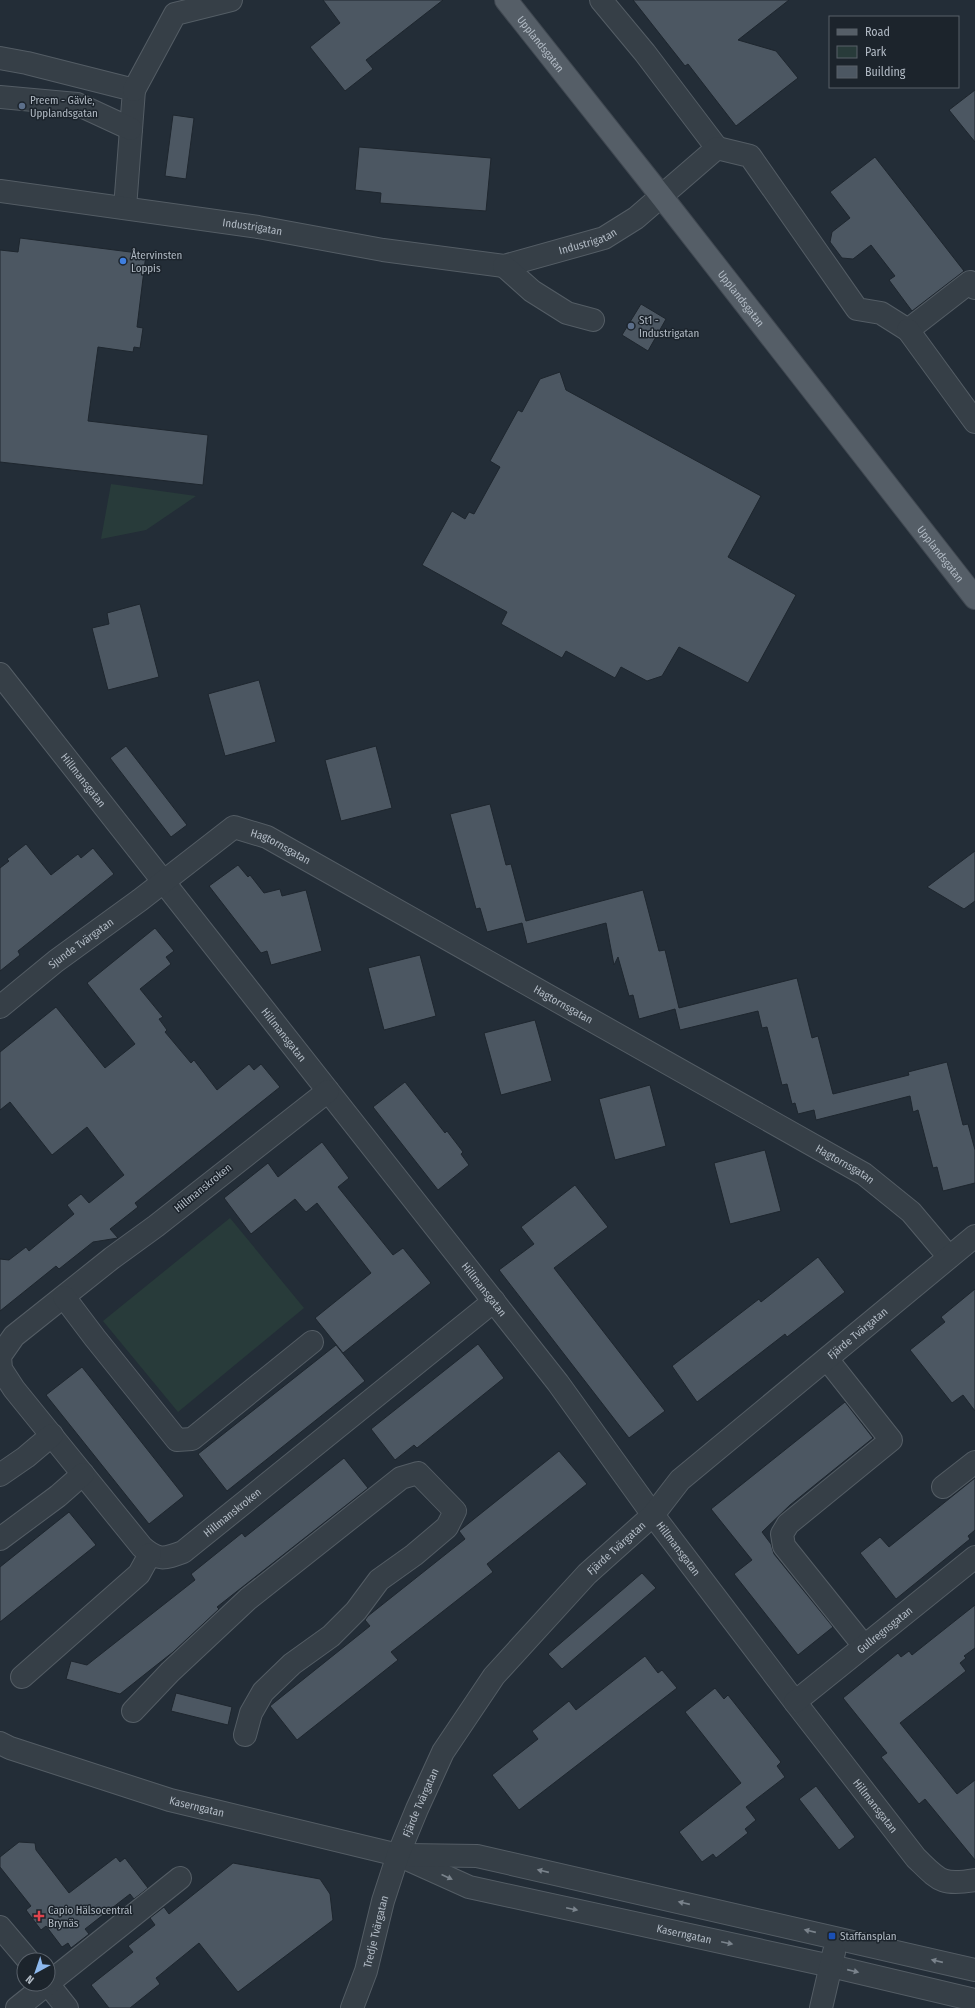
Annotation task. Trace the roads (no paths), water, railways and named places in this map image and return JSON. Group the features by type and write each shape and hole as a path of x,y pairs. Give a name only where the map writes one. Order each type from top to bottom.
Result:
{"main road":[{"name":"Upplandsgatan","path":"506,0 975,598"}],"street":[{"path":"125,208 134,90 175,14 231,0"},
{"path":"601,0 645,53 718,148 750,156 856,309 881,313 908,330 975,422"},
{"path":"0,58 27,63 134,90"},
{"path":"0,97 77,104 131,129"},
{"name":"Industrigatan","path":"0,192 258,227 383,250 504,266 604,238 636,218 718,148"},
{"path":"504,266 532,291 566,313 592,320"},
{"path":"908,330 970,282 975,288"},
{"name":"Hillmansgatan","path":"0,674 558,1383 653,1515 794,1702 916,1858 938,1878 955,1884 975,1880"},
{"name":"Hagtornsgatan","path":"163,882 234,827 267,836 864,1174 894,1196 911,1212 949,1257"},
{"name":"Sjunde Tvärgatan","path":"0,1007 56,961 163,882"},
{"name":"Hillmanskroken","path":"328,1091 156,1226 112,1258 14,1336 1,1358 14,1389 135,1539 150,1554 159,1558 168,1557 183,1552 494,1301"},
{"name":"Fjärde Tvärgatan","path":"398,1855 443,1752 494,1676 587,1574 653,1515 680,1480 827,1360 975,1236"},
{"path":"64,1297 177,1440 192,1439 312,1342"},
{"path":"827,1360 891,1440 788,1524 782,1534 784,1546 864,1646"},
{"path":"0,1474 26,1457 52,1435"},
{"path":"943,1487 975,1462"},
{"path":"133,1712 175,1667 248,1599 401,1478 418,1472 455,1511 447,1527 414,1555 379,1580 356,1611 331,1636 292,1664 263,1692 251,1713 246,1735"},
{"path":"0,1540 58,1496 83,1474"},
{"path":"22,1677 139,1574 150,1554"},
{"name":"Gullregnsgatan","path":"794,1702 975,1557"},
{"name":"Kaserngatan","path":"0,1743 170,1800 398,1855 469,1887 831,1966 975,2000"},
{"name":"Kaserngatan","path":"398,1855 477,1856 975,1970"},
{"name":"Tredje Tvärgatan","path":"352,2008 366,1971 383,1901 398,1855"},
{"path":"56,1978 180,1878"},
{"path":"0,1927 21,1952"},
{"path":"821,2008 836,1937"},
{"path":"17,2008 38,1992"},
{"path":"54,1992 67,2008"}],"place":[{"name":"Preem - Gävle, Upplandsgatan","path":"22,106"},
{"name":"Återvinsten Loppis","path":"123,261"},
{"name":"St1 - Industrigatan","path":"631,326"},
{"name":"Capio Hälsocentral Brynäs","path":"39,1916"},
{"name":"Staffansplan","path":"832,1936"}]}
